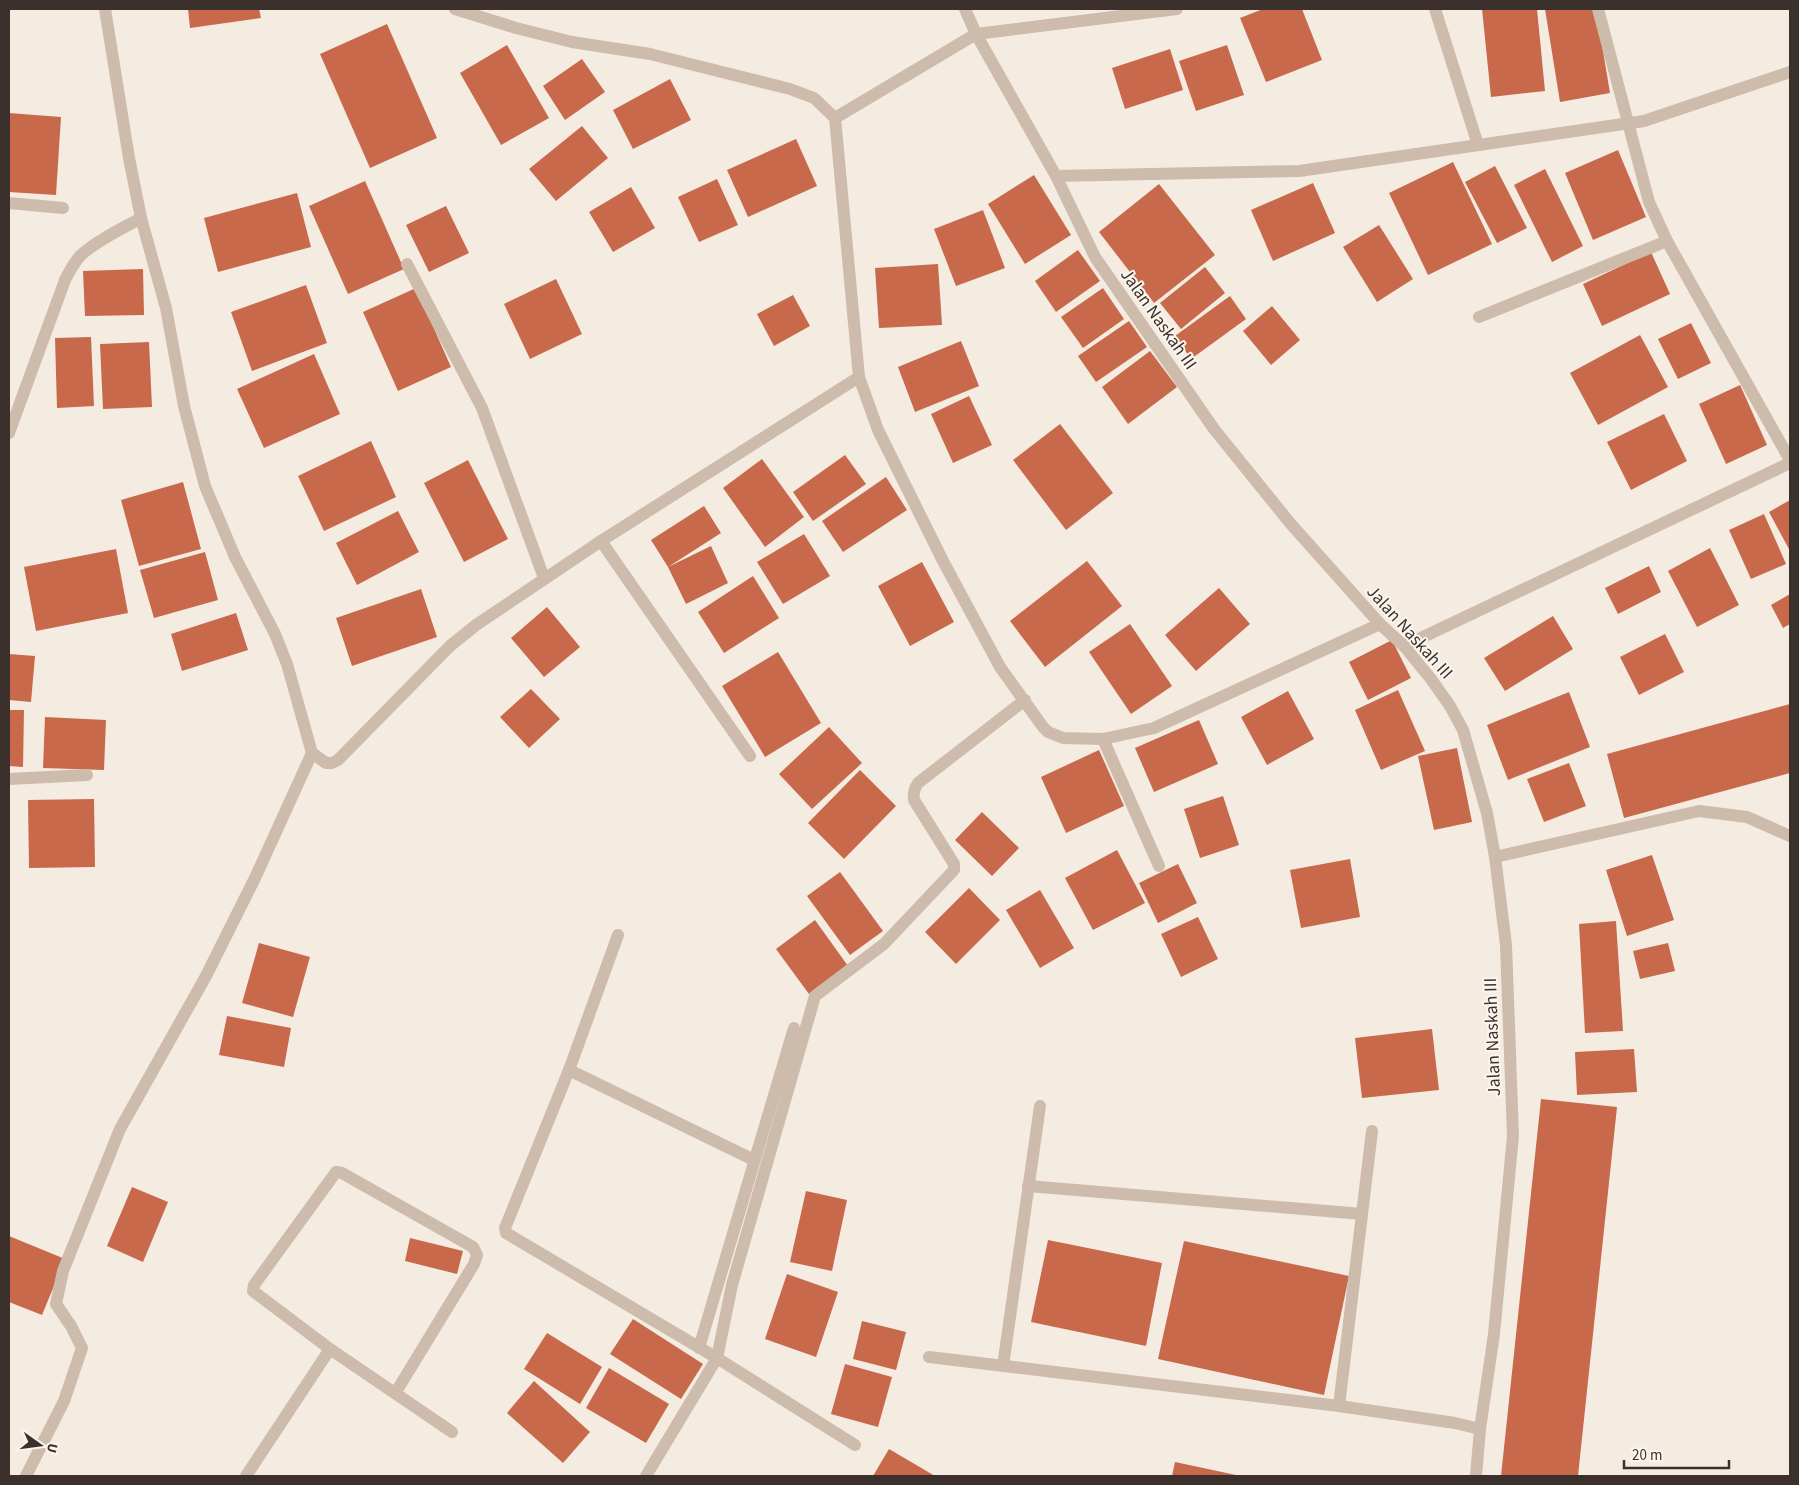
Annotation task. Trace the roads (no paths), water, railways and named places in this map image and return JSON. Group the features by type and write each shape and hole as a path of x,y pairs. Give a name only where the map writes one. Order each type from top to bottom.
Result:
{"street":[{"path":"105,9 129,158 141,218 166,308 184,406 204,486 235,557 278,642 287,664 312,753 326,763 338,760 450,646 476,625 544,578 860,377"},
{"path":"455,9 516,28 572,42 650,54 790,88 814,98 835,118 860,377 878,430 902,481 1000,667 1043,727 1054,735 1063,738 1103,739 1154,728 1380,624"},
{"name":"Jalan Naskah III","path":"965,9 976,34 1056,176 1095,257 1214,429 1290,523 1380,624 1404,646 1431,678 1450,706 1463,730 1487,813 1495,857 1506,945 1513,1136 1494,1334 1480,1429 1476,1476"},
{"path":"835,118 976,34 1178,9"},
{"path":"1435,9 1478,145"},
{"path":"1404,646 1790,461 1667,241 1649,202 1598,9"},
{"path":"1056,176 1299,171 1655,118 1790,72"},
{"path":"9,203 63,208"},
{"path":"9,429 65,280 72,268 79,257 87,250 141,218"},
{"path":"1479,317 1667,241"},
{"path":"408,264 482,408 544,578"},
{"path":"601,542 750,756"},
{"path":"646,1476 717,1358 732,1285 814,996 884,944 954,870 954,864 914,800 913,793 915,787 1024,700"},
{"path":"1103,739 1160,866"},
{"path":"26,1476 64,1401 82,1348 71,1326 56,1304 63,1271 120,1129 206,976 312,753"},
{"path":"9,779 87,775"},
{"path":"1495,857 1699,811 1747,816 1790,836"},
{"path":"618,935 569,1070 505,1228 506,1233 717,1358 855,1445"},
{"path":"700,1348 794,1028"},
{"path":"569,1070 754,1160"},
{"path":"1003,1366 1040,1106"},
{"path":"1339,1406 1372,1130"},
{"path":"396,1392 474,1264 477,1255 474,1247 338,1172 332,1176 254,1285 254,1292 330,1349 396,1392 452,1432"},
{"path":"1028,1186 1362,1214"},
{"path":"246,1476 330,1349"},
{"path":"929,1357 1339,1406 1455,1423 1480,1429"}]}
